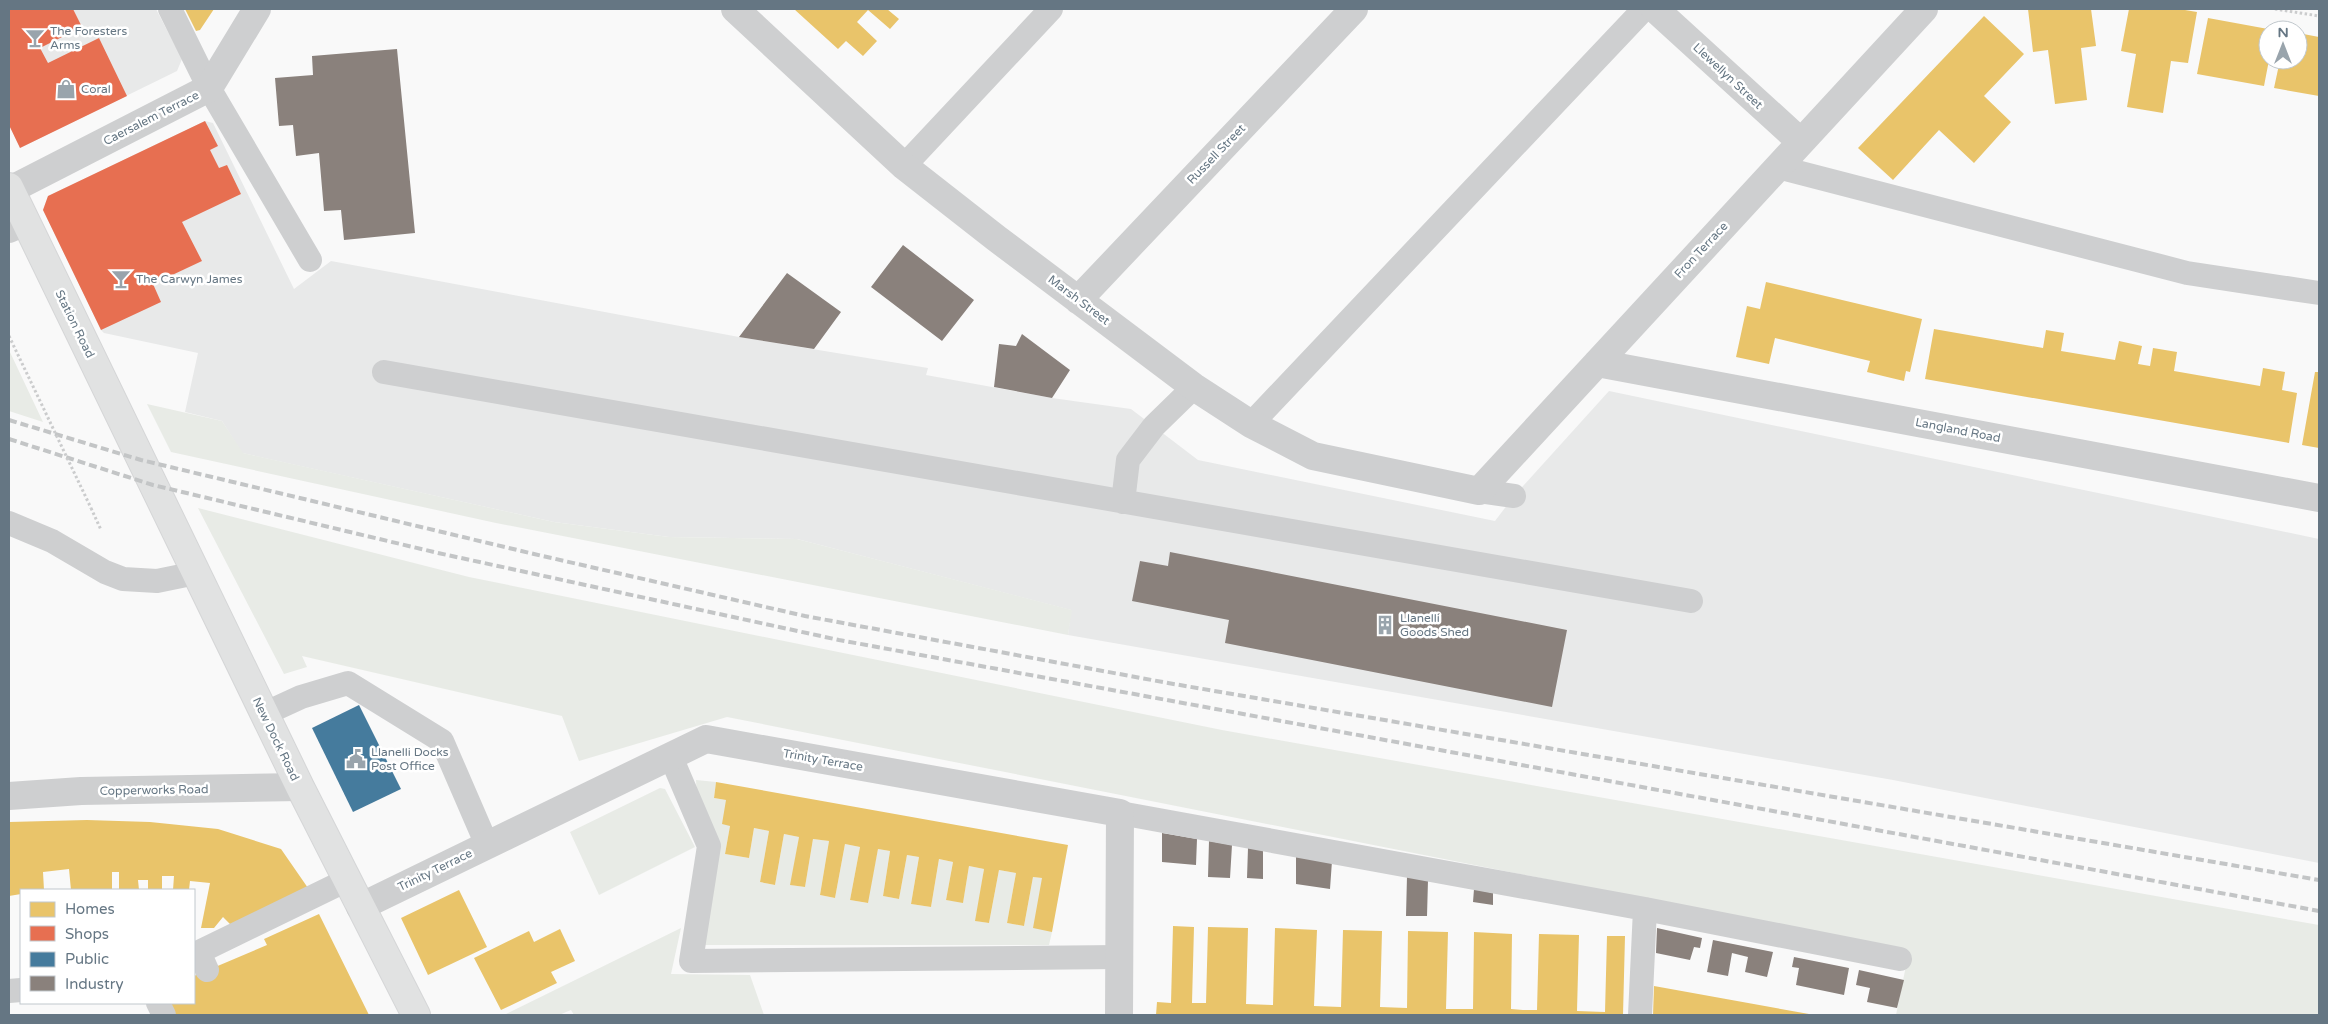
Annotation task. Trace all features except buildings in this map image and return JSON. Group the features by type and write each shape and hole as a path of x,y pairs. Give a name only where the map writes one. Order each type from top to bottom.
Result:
{"main road":[{"name":"Station Road","path":"9,188 17,225 141,460"},
{"name":"New Dock Road","path":"141,460 264,714 416,1015"}],"street":[{"name":"Caersalem Terrace","path":"9,188 209,88 257,9"},
{"name":"Russell Street","path":"1078,300 1354,9"},
{"name":"Llewellyn Street","path":"1655,9 1801,142"},
{"name":"Fron Terrace","path":"1479,491 1924,9"},
{"name":"Marsh Street","path":"745,12 904,166 1194,387 1251,424 1313,456 1479,491"},
{"name":"Langland Road","path":"1598,363 2319,498"},
{"name":"Trinity Terrace","path":"360,907 706,739 1120,813"},
{"name":"Copperworks Road","path":"9,796 81,791 300,786"},
{"path":"1119,1015 1120,813"}],"lane":[{"path":"170,9 209,88 310,260"},
{"path":"904,166 1051,9"},
{"path":"1251,424 1644,9"},
{"path":"1778,167 2187,273 2319,293"},
{"path":"384,372 1691,602"},
{"path":"1123,502 1128,460 1154,426 1194,387"},
{"path":"1479,491 1514,496"},
{"path":"9,523 45,537 105,572 123,579 157,581 196,573"},
{"path":"264,714 301,697 348,683 442,741 487,845"},
{"path":"671,757 709,846 691,961 1119,957"},
{"path":"1120,813 1645,909 1900,959"},
{"path":"207,970 199,952 347,880"},
{"path":"1640,1015 1645,909"}],"path":[{"path":"2275,9 2319,16"},
{"path":"9,336 102,532"}],"shaded area":[{"path":"9,9 156,9 182,59 177,71 20,148 9,125"},
{"path":"205,121 213,123 294,289 331,261 739,337 928,368 926,375 1052,398 1131,409 1198,460 1495,521 1514,496 1609,391 2319,539 2319,863 1893,780 1068,635 1071,610 797,539 669,537 554,522 242,453 222,421 185,412 198,353 104,333 101,330 43,210 48,196"},
{"path":"9,350 43,422 9,411"},
{"path":"147,404 222,421 243,453 554,522 669,537 797,539 1072,610 1068,635 496,523 171,452"},
{"path":"198,508 469,577 1222,730 2319,925 2319,1015 1896,1015 1909,951 727,717 579,761 562,716 302,656 307,667 284,674"},
{"path":"696,780 716,782 714,798 726,800 730,826 725,854 749,858 754,828 769,831 760,882 775,885 784,834 799,837 791,885 805,887 813,839 829,841 820,895 835,898 845,844 860,847 850,900 867,903 878,849 890,851 883,896 899,899 907,855 919,857 911,904 931,907 939,859 953,862 946,900 963,902 969,866 984,869 976,921 989,923 999,870 1016,873 1007,923 1024,926 1033,877 1042,878 1052,932 1049,945 705,945"},
{"path":"660,788 665,789 695,847 599,895 570,832"},
{"path":"681,928 671,974 750,975 764,1015 574,1015 571,1010 559,1015 504,1015"}],"railway":[{"path":"9,420 141,460 534,554 805,616 1168,683 2319,880"},
{"path":"9,439 153,485 438,553 839,640 2319,911"}],"place":[{"name":"The Foresters Arms","path":"35,38"},
{"name":"Coral","path":"66,89"},
{"name":"The Carwyn James","path":"121,279"},
{"name":"Llanelli Goods Shed","path":"1385,625"},
{"name":"Llanelli Docks Post Office","path":"356,759"}]}
